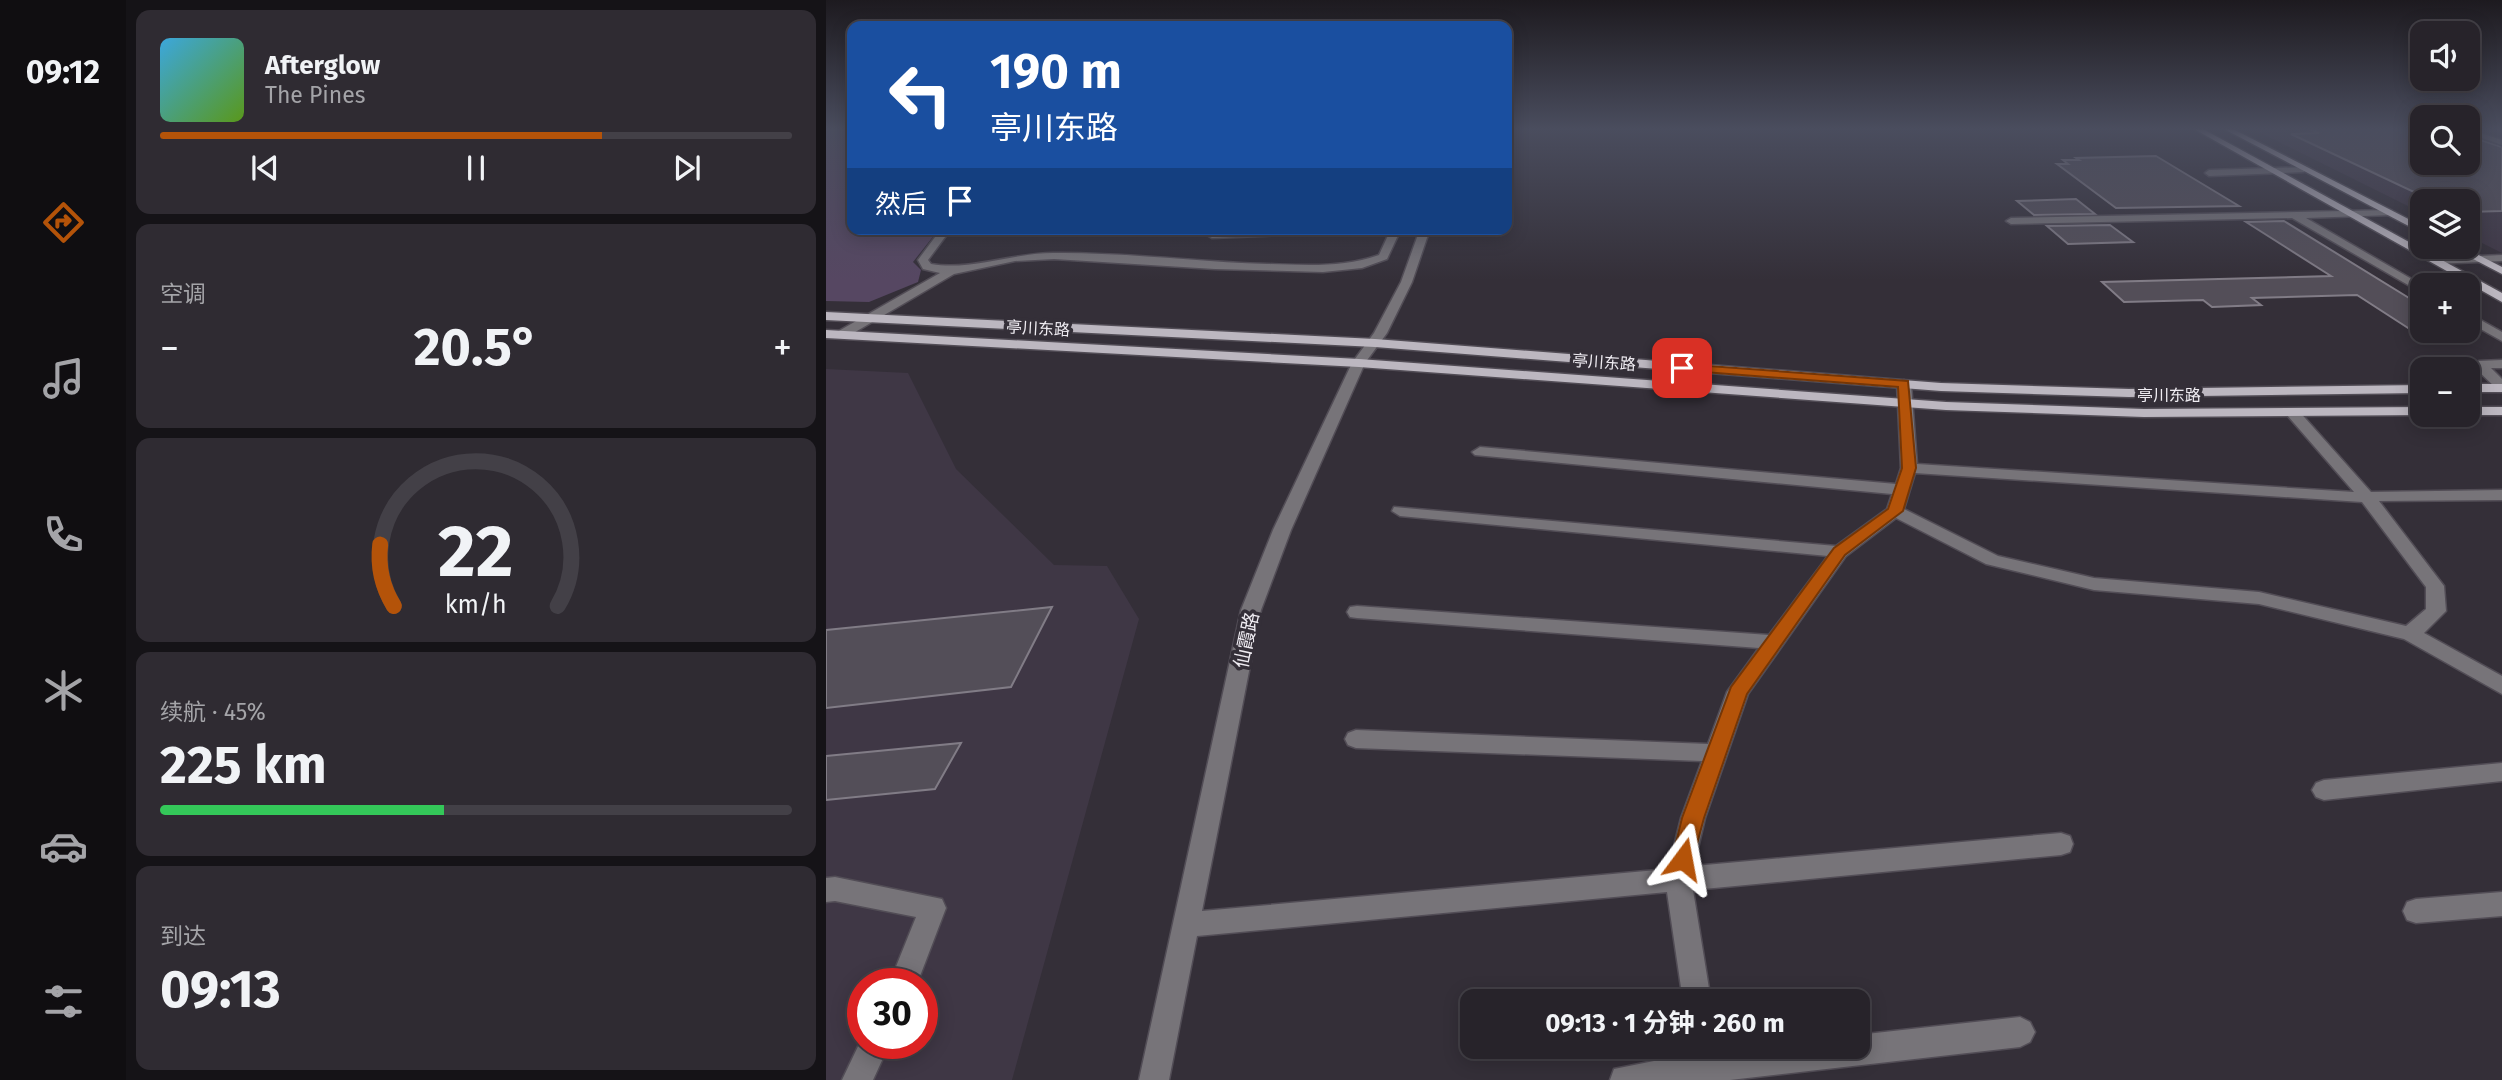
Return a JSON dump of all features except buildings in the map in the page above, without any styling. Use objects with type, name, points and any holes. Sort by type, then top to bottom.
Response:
[{"type":"main road","points":[[2289,179],[2502,298]]},
{"type":"main road","points":[[2324,179],[2410,224]]},
{"type":"main road","points":[[2479,259],[2502,271]]},
{"type":"main road","name":"亭川东路","points":[[826,316],[1375,343],[1905,394],[2144,413],[2410,411]]},
{"type":"main road","name":"亭川东路","points":[[826,334],[1905,394],[2410,389]]},
{"type":"main road","points":[[2480,388],[2502,387]]},
{"type":"main road","points":[[2480,411],[2502,411]]},
{"type":"street","points":[[2011,221],[2389,213]]},
{"type":"street","points":[[2294,215],[2410,283]]},
{"type":"street","points":[[942,235],[923,260],[927,267],[950,271]]},
{"type":"street","points":[[841,335],[950,271],[1015,258],[1054,256],[1215,266],[1346,267],[1383,257],[1393,235]]},
{"type":"street","name":"仙霞路","points":[[1154,1080],[1251,610],[1282,530],[1359,363],[1375,343],[1417,261],[1423,235]]},
{"type":"street","points":[[2480,259],[2502,258]]},
{"type":"street","points":[[2435,261],[2479,259]]},
{"type":"street","points":[[2480,324],[2502,337]]},
{"type":"street","points":[[2502,363],[2479,365],[2502,387]]},
{"type":"street","points":[[1696,989],[1678,879],[1693,818],[1715,754],[1738,692],[1773,642],[1840,552],[1895,511],[1909,468],[1905,394]]},
{"type":"street","points":[[2292,412],[2366,496],[2435,586],[2436,611],[2410,634]]},
{"type":"street","points":[[1480,452],[1903,489]]},
{"type":"street","points":[[1909,468],[2366,496],[2502,495]]},
{"type":"street","points":[[1400,511],[1840,552]]},
{"type":"street","points":[[1895,511],[1992,560],[2095,584],[2259,598],[2410,634],[2502,686]]},
{"type":"street","points":[[1357,612],[1773,642]]},
{"type":"street","points":[[1356,739],[1715,754]]},
{"type":"street","points":[[2324,790],[2502,772]]},
{"type":"street","points":[[1186,925],[2061,844]]},
{"type":"street","points":[[826,890],[835,889],[933,908],[909,968]]},
{"type":"street","points":[[2416,911],[2502,904]]},
{"type":"street","points":[[1625,1080],[1710,1064],[2020,1032]]},
{"type":"street","points":[[857,1080],[867,1059]]},
{"type":"shaded area","points":[[826,179],[847,179],[847,235],[934,235],[913,262],[921,270],[918,282],[869,302],[826,301]]},
{"type":"shaded area","points":[[2354,179],[2502,179],[2502,253],[2480,242],[2480,189],[2410,189],[2410,207]]},
{"type":"shaded area","points":[[826,369],[908,373],[956,469],[1054,565],[1107,566],[1139,619],[1012,1080],[826,1080]]},
{"type":"route","points":[[1682,368],[1904,384],[1909,468],[1895,511],[1840,552],[1738,692],[1693,818],[1683,859]]}]
